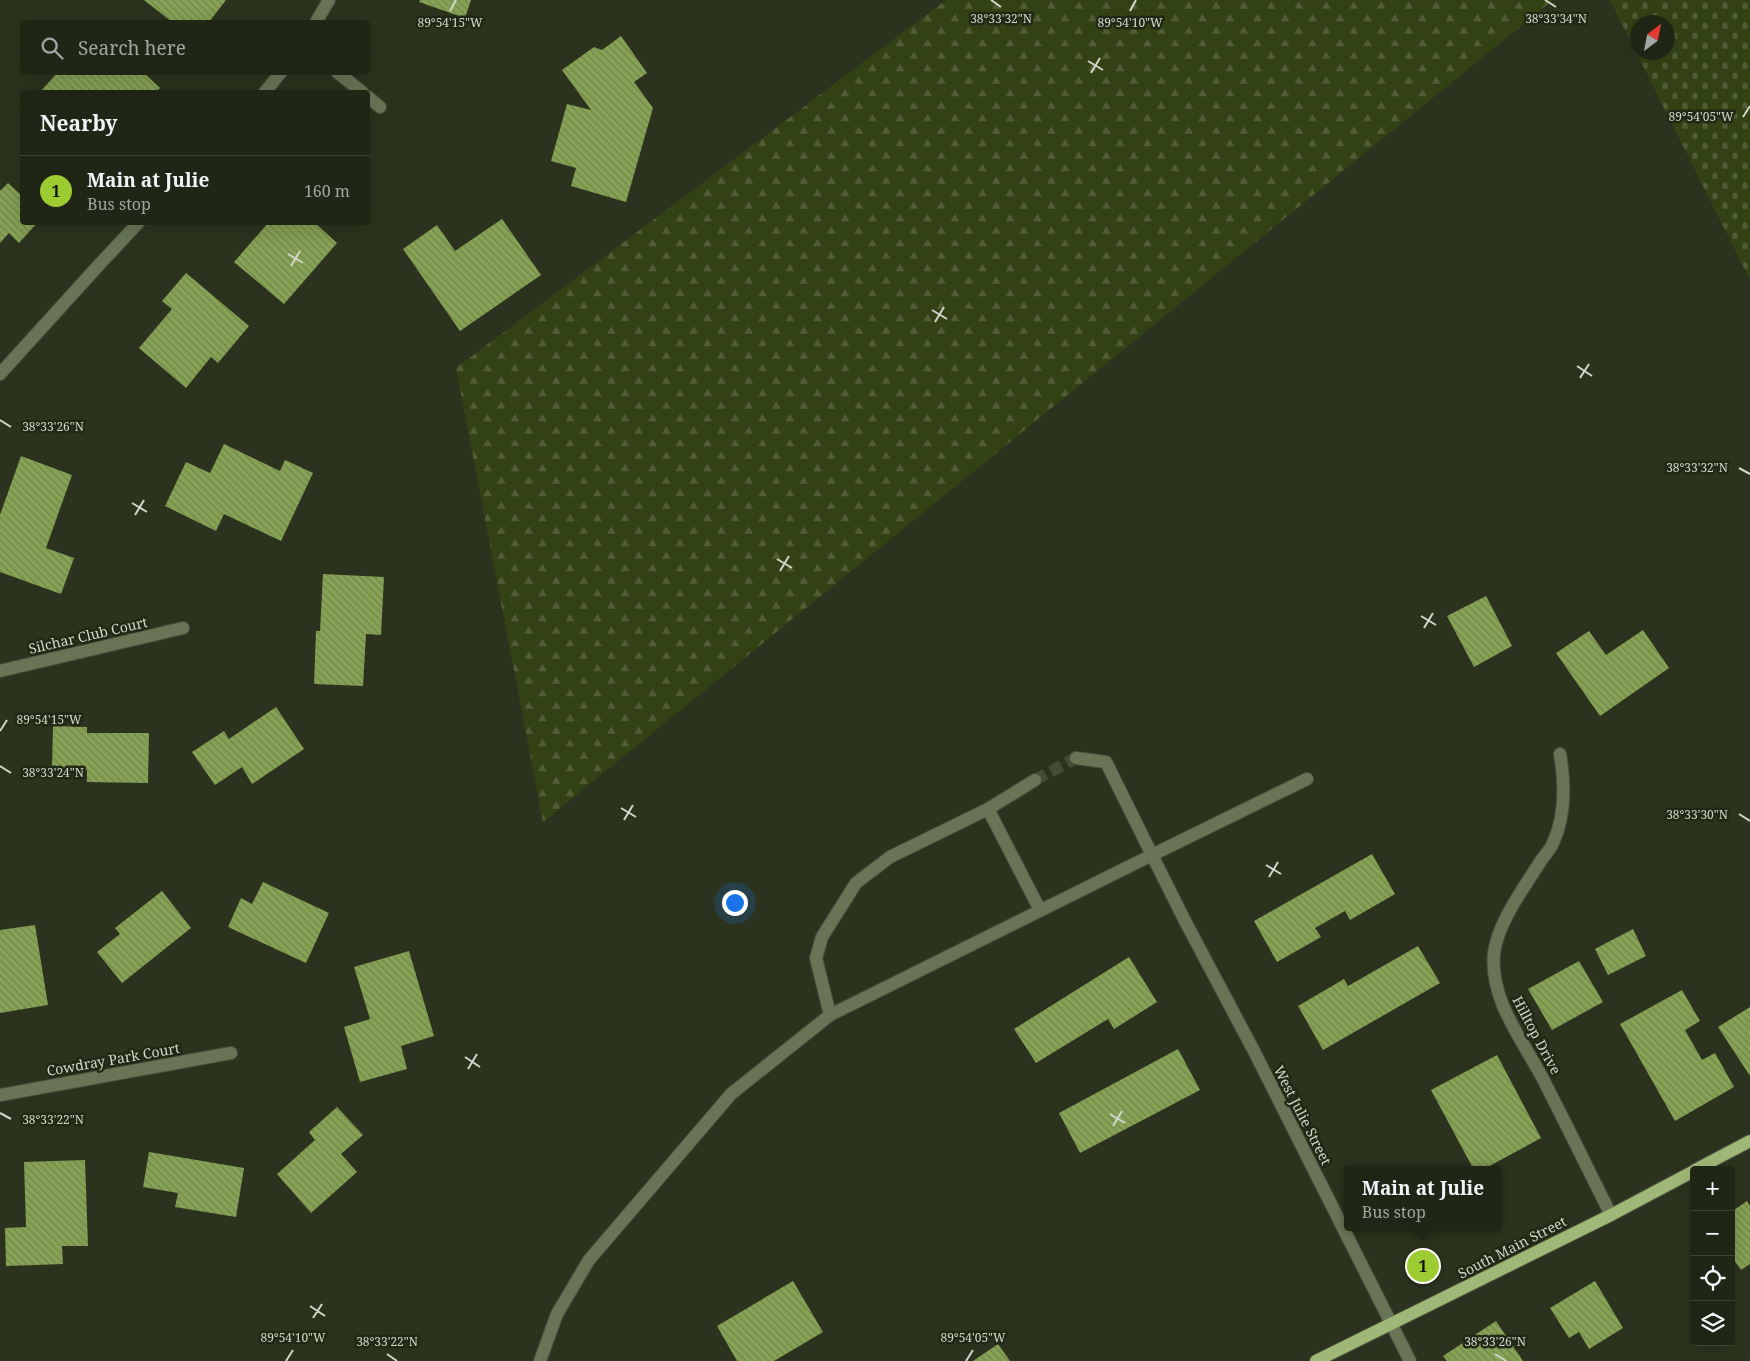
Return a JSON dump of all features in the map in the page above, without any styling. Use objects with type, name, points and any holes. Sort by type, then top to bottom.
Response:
[{"type":"main road","name":"South Main Street","points":[[1703,1166],[1750,1141]]},
{"type":"main road","name":"South Main Street","points":[[1316,1361],[1610,1215],[1690,1173]]},
{"type":"street","points":[[317,20],[329,0]]},
{"type":"street","points":[[267,90],[279,75]]},
{"type":"street","points":[[341,75],[360,90]]},
{"type":"street","points":[[370,99],[380,107]]},
{"type":"street","points":[[0,374],[137,225]]},
{"type":"street","name":"Silchar Club Court","points":[[0,671],[183,628]]},
{"type":"street","name":"Hilltop Drive","points":[[1560,754],[1565,781],[1562,814],[1553,843],[1519,896],[1501,929],[1494,952],[1495,979],[1502,1004],[1545,1083],[1610,1215]]},
{"type":"street","name":"West Julie Street","points":[[1076,758],[1106,762],[1184,921],[1255,1053],[1344,1230]]},
{"type":"street","points":[[540,1361],[557,1314],[589,1260],[732,1094],[830,1015],[1152,854],[1307,779]]},
{"type":"street","points":[[830,1015],[816,958],[822,937],[856,883],[890,857],[988,809],[1035,780]]},
{"type":"street","points":[[988,809],[1040,910]]},
{"type":"street","name":"Cowdray Park Court","points":[[0,1095],[231,1053]]},
{"type":"street","name":"West Julie Street","points":[[1344,1231],[1410,1361]]},
{"type":"green space","points":[[946,0],[1553,0],[543,822],[456,368]]},
{"type":"green space","points":[[1610,0],[1750,0],[1750,280],[1640,60],[1675,60],[1675,15],[1630,15],[1630,40]]},
{"type":"building","points":[[144,0],[226,0],[211,20],[169,20]]},
{"type":"building","points":[[420,0],[471,0],[465,18],[419,2]]},
{"type":"building","points":[[621,36],[647,73],[634,82],[653,108],[626,202],[571,186],[576,168],[551,161],[567,104],[591,110],[562,70],[594,47],[602,50]]},
{"type":"building","points":[[55,75],[146,75],[160,88],[158,90],[42,90]]},
{"type":"building","points":[[8,183],[20,194],[20,225],[35,225],[19,243],[9,233],[0,243],[0,191]]},
{"type":"building","points":[[502,219],[541,275],[460,331],[403,249],[437,225],[455,251]]},
{"type":"building","points":[[266,225],[317,225],[337,243],[284,304],[234,262]]},
{"type":"building","points":[[186,273],[249,326],[218,363],[211,357],[186,388],[139,348],[172,309],[162,301]]},
{"type":"building","points":[[224,444],[280,471],[285,460],[313,473],[281,541],[224,514],[216,531],[165,506],[186,462],[210,473]]},
{"type":"building","points":[[21,456],[72,475],[46,548],[74,558],[61,594],[0,572],[0,515]]},
{"type":"building","points":[[323,574],[384,577],[381,635],[366,634],[363,686],[314,684],[316,631],[320,631]]},
{"type":"building","points":[[1486,596],[1512,646],[1474,667],[1447,616]]},
{"type":"building","points":[[1643,630],[1669,668],[1600,716],[1556,653],[1589,631],[1606,655]]},
{"type":"building","points":[[276,707],[304,749],[252,784],[242,767],[215,785],[192,752],[224,731],[229,739]]},
{"type":"building","points":[[53,726],[87,727],[87,733],[149,733],[148,783],[87,782],[87,770],[52,769]]},
{"type":"building","points":[[1372,854],[1395,894],[1350,920],[1345,911],[1315,928],[1321,937],[1277,962],[1254,921]]},
{"type":"building","points":[[263,882],[329,913],[306,963],[228,927],[241,898],[252,904]]},
{"type":"building","points":[[162,891],[191,928],[122,983],[97,952],[120,934],[115,928]]},
{"type":"building","points":[[35,925],[48,1005],[0,1013],[0,930]]},
{"type":"building","points":[[1633,929],[1646,956],[1608,975],[1595,949]]},
{"type":"building","points":[[1418,946],[1440,983],[1323,1050],[1298,1006],[1344,979],[1348,986]]},
{"type":"building","points":[[409,951],[434,1036],[401,1046],[407,1069],[360,1082],[344,1027],[370,1019],[354,967]]},
{"type":"building","points":[[1129,957],[1157,1002],[1114,1029],[1108,1019],[1036,1063],[1014,1029]]},
{"type":"building","points":[[1579,961],[1603,1002],[1552,1030],[1528,989]]},
{"type":"building","points":[[1682,990],[1700,1021],[1685,1030],[1702,1060],[1715,1053],[1734,1087],[1675,1121],[1620,1024]]},
{"type":"building","points":[[1750,1007],[1750,1076],[1718,1027]]},
{"type":"building","points":[[1178,1049],[1200,1090],[1080,1153],[1059,1113]]},
{"type":"building","points":[[1497,1055],[1541,1138],[1489,1166],[1472,1166],[1431,1090]]},
{"type":"building","points":[[337,1107],[363,1135],[341,1154],[357,1172],[311,1213],[277,1174],[315,1140],[309,1132]]},
{"type":"building","points":[[149,1152],[244,1168],[236,1217],[175,1207],[178,1193],[143,1187]]},
{"type":"building","points":[[85,1160],[88,1246],[62,1246],[63,1264],[6,1266],[5,1228],[26,1227],[24,1162]]},
{"type":"building","points":[[1747,1201],[1750,1206],[1750,1264],[1741,1270],[1735,1262],[1735,1209]]},
{"type":"building","points":[[793,1281],[823,1332],[774,1361],[737,1361],[717,1326]]},
{"type":"building","points":[[1595,1281],[1623,1328],[1589,1349],[1579,1332],[1569,1338],[1550,1308]]},
{"type":"building","points":[[1496,1321],[1523,1361],[1447,1361],[1443,1356]]},
{"type":"building","points":[[998,1344],[1010,1361],[973,1361]]},
{"type":"tunnel","points":[[1035,780],[1076,758]]},
{"type":"place","name":"Main at Julie","points":[[1423,1266]]}]
